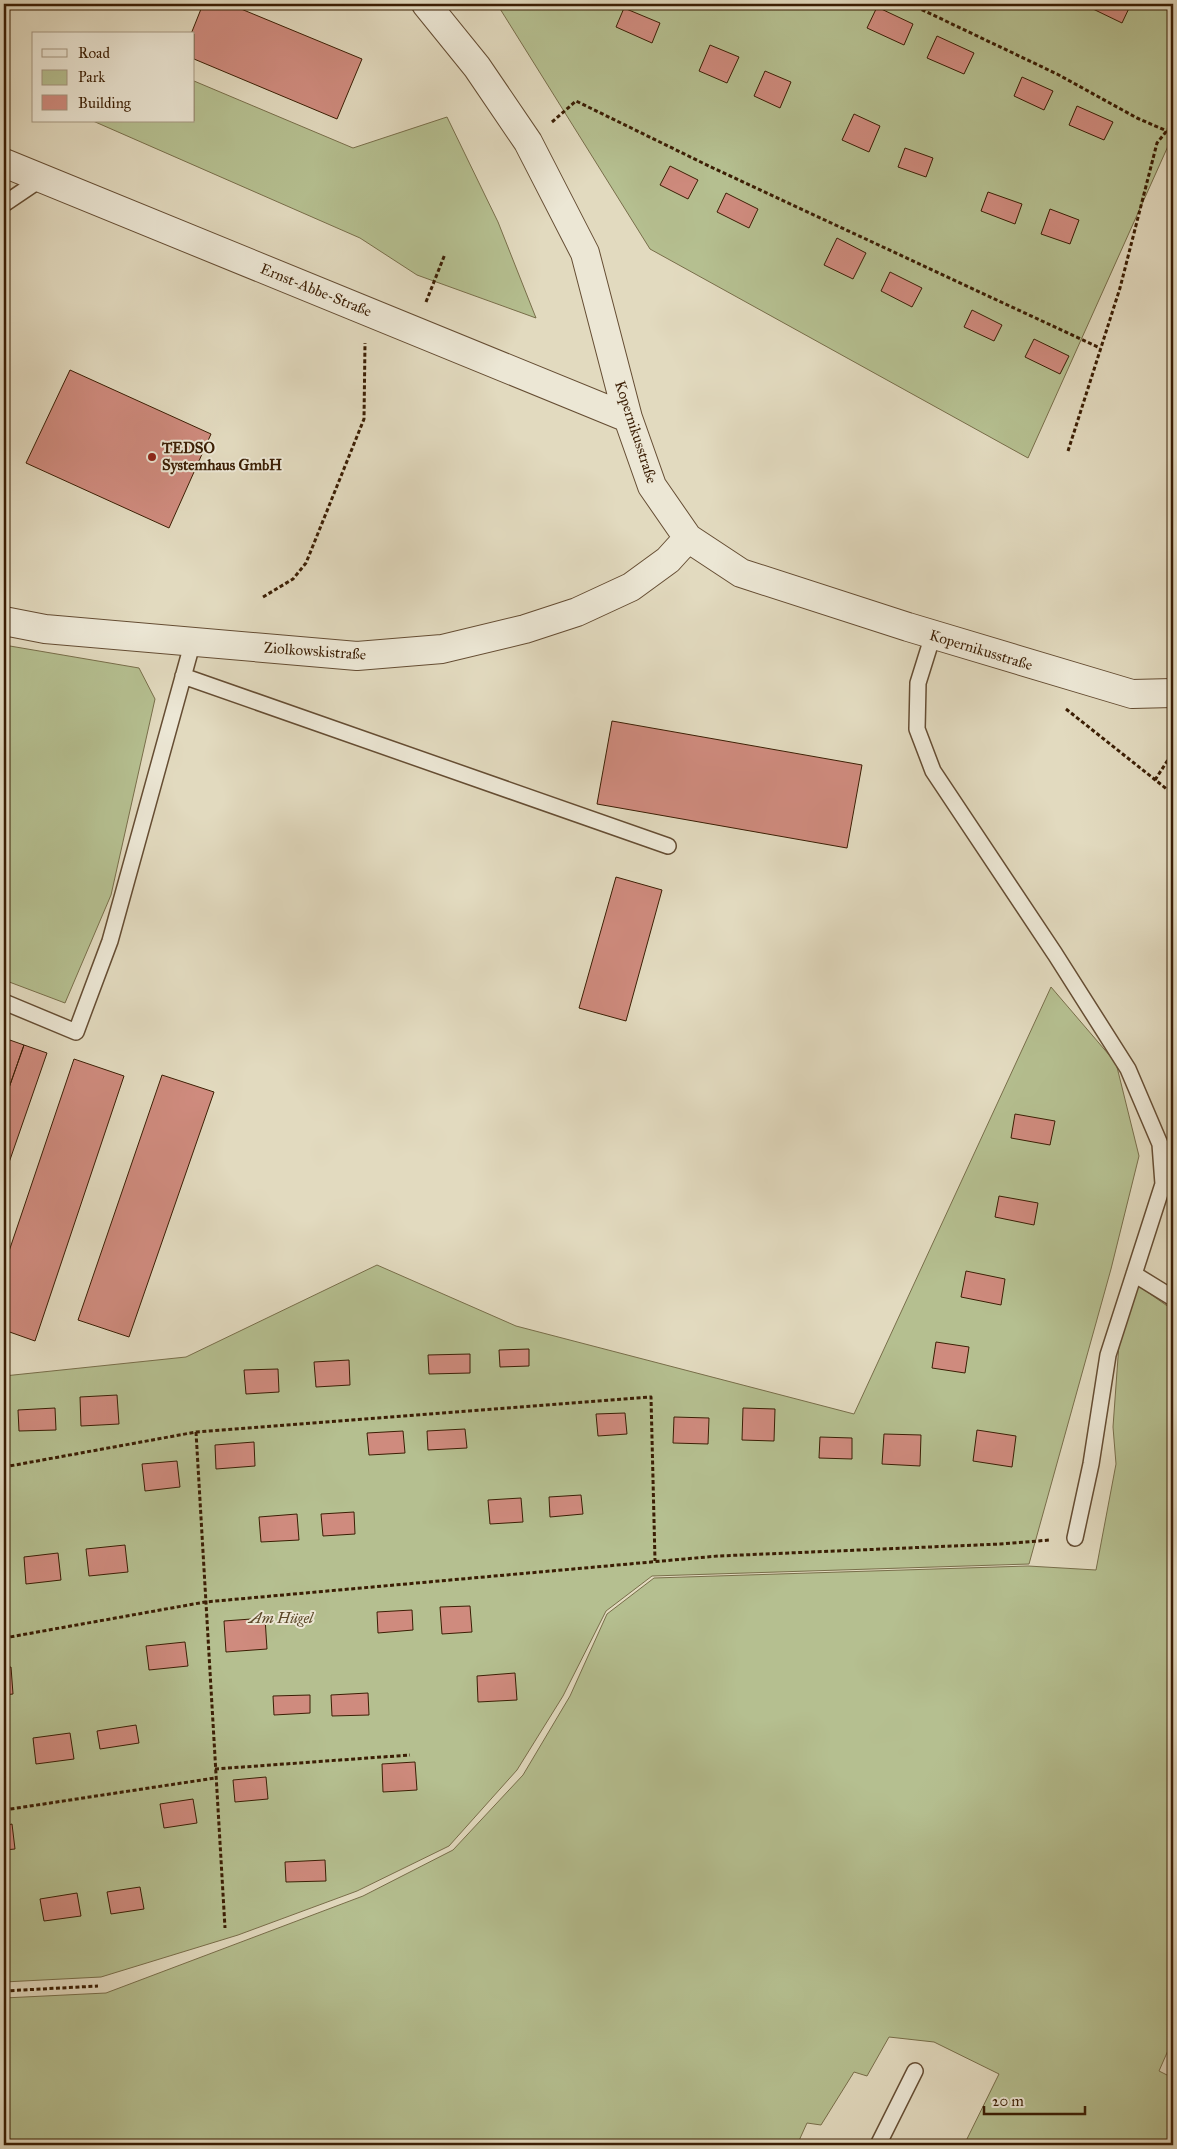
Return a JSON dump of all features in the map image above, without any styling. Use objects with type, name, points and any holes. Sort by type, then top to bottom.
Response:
[{"type":"street","name":"Kopernikusstraße","points":[[426,4],[476,67],[528,142],[585,253],[628,418],[652,486],[688,538],[741,573],[933,635],[1132,694],[1173,692]]},
{"type":"street","name":"Ernst-Abbe-Straße","points":[[4,163],[628,418]]},
{"type":"street","name":"Ziolkowskistraße","points":[[4,621],[45,628],[356,656],[442,649],[525,628],[592,605],[631,587],[668,560],[688,538]]},
{"type":"lane","points":[[4,204],[41,179]]},
{"type":"lane","points":[[933,635],[918,682],[917,729],[933,771],[1055,954],[1128,1069],[1160,1144],[1163,1184],[1108,1355],[1092,1464],[1075,1538]]},
{"type":"lane","points":[[4,1002],[76,1032],[110,941],[192,642]]},
{"type":"lane","points":[[183,676],[668,846]]},
{"type":"lane","points":[[1134,1274],[1173,1298]]},
{"type":"lane","points":[[878,2145],[915,2071]]},
{"type":"path","points":[[4,4],[12,4]]},
{"type":"path","points":[[910,4],[1057,74],[1137,118],[1166,131]]},
{"type":"path","points":[[576,101],[722,172],[1100,348]]},
{"type":"path","points":[[1068,451],[1120,288],[1157,142],[1173,123]]},
{"type":"path","points":[[414,330],[446,254]]},
{"type":"path","points":[[263,597],[293,579],[306,563],[364,419],[365,310]]},
{"type":"path","points":[[1052,671],[1057,701],[1173,794]]},
{"type":"path","points":[[1155,780],[1173,752]]},
{"type":"path","points":[[4,1467],[196,1432],[651,1397],[655,1561]]},
{"type":"path","points":[[196,1432],[225,1928]]},
{"type":"path","points":[[4,1638],[205,1602],[718,1556],[1000,1544],[1075,1538]]},
{"type":"path","points":[[215,1769],[410,1755]]},
{"type":"path","points":[[4,1810],[215,1778]]},
{"type":"path","points":[[4,1991],[98,1986]]},
{"type":"green space","points":[[497,4],[1173,4],[1173,135],[1028,458],[650,249]]},
{"type":"green space","points":[[195,81],[353,148],[447,117],[498,222],[536,318],[417,275],[360,238],[95,122],[195,122]]},
{"type":"green space","points":[[4,645],[139,668],[155,699],[111,895],[65,1003],[4,980]]},
{"type":"green space","name":"Am Hügel","points":[[1051,987],[1116,1063],[1139,1156],[1111,1269],[1029,1564],[652,1576],[606,1611],[563,1696],[517,1770],[449,1846],[357,1891],[238,1935],[101,1977],[4,1982],[4,1376],[186,1357],[377,1265],[516,1326],[854,1414]]},
{"type":"green space","points":[[1136,1284],[1173,1310],[1173,2039],[1159,2071],[1173,2078],[1173,2145],[964,2145],[999,2074],[934,2042],[889,2037],[867,2076],[854,2072],[821,2125],[807,2123],[797,2145],[4,2145],[4,1998],[106,1993],[363,1896],[453,1850],[523,1775],[570,1696],[607,1614],[654,1578],[1028,1566],[1096,1570],[1116,1464],[1113,1427],[1121,1316]]},
{"type":"building","points":[[203,4],[229,4],[362,59],[337,119],[195,59],[195,32],[192,32]]},
{"type":"building","points":[[1096,4],[1131,4],[1122,23],[1093,9]]},
{"type":"building","points":[[877,7],[913,24],[904,45],[867,28]]},
{"type":"building","points":[[624,8],[660,23],[652,43],[616,27]]},
{"type":"building","points":[[937,36],[974,53],[964,74],[927,58]]},
{"type":"building","points":[[710,45],[739,57],[727,83],[699,71]]},
{"type":"building","points":[[765,71],[791,82],[780,108],[754,96]]},
{"type":"building","points":[[1022,77],[1053,91],[1044,110],[1014,96]]},
{"type":"building","points":[[1077,106],[1113,122],[1104,140],[1069,125]]},
{"type":"building","points":[[854,114],[880,126],[869,152],[842,140]]},
{"type":"building","points":[[905,148],[933,158],[926,177],[898,167]]},
{"type":"building","points":[[670,166],[698,180],[688,199],[660,185]]},
{"type":"building","points":[[988,192],[1022,204],[1015,224],[981,211]]},
{"type":"building","points":[[726,193],[758,209],[749,228],[717,212]]},
{"type":"building","points":[[1050,209],[1079,220],[1070,244],[1041,234]]},
{"type":"building","points":[[837,238],[866,253],[853,279],[824,265]]},
{"type":"building","points":[[890,272],[922,288],[912,307],[881,291]]},
{"type":"building","points":[[972,310],[1002,325],[994,341],[964,327]]},
{"type":"building","points":[[1034,339],[1069,356],[1060,374],[1025,357]]},
{"type":"building","points":[[70,370],[211,434],[169,528],[26,463]]},
{"type":"building","points":[[612,721],[862,765],[847,848],[597,804]]},
{"type":"building","points":[[616,877],[662,890],[626,1021],[579,1008]]},
{"type":"building","points":[[4,1038],[24,1045],[4,1102]]},
{"type":"building","points":[[24,1045],[47,1053],[4,1177],[4,1102]]},
{"type":"building","points":[[74,1059],[124,1076],[35,1341],[4,1330],[4,1266]]},
{"type":"building","points":[[162,1075],[214,1092],[129,1337],[78,1320]]},
{"type":"building","points":[[1015,1114],[1055,1121],[1050,1145],[1011,1138]]},
{"type":"building","points":[[999,1196],[1038,1203],[1034,1225],[995,1217]]},
{"type":"building","points":[[966,1271],[1005,1279],[1001,1305],[961,1297]]},
{"type":"building","points":[[936,1342],[969,1347],[965,1373],[932,1368]]},
{"type":"building","points":[[529,1349],[529,1366],[500,1367],[499,1350]]},
{"type":"building","points":[[470,1354],[470,1373],[429,1374],[428,1355]]},
{"type":"building","points":[[349,1360],[350,1385],[316,1387],[314,1362]]},
{"type":"building","points":[[278,1369],[279,1392],[246,1394],[244,1370]]},
{"type":"building","points":[[117,1395],[119,1424],[81,1426],[80,1397]]},
{"type":"building","points":[[55,1408],[56,1430],[19,1431],[18,1410]]},
{"type":"building","points":[[743,1408],[775,1409],[774,1441],[742,1440]]},
{"type":"building","points":[[625,1413],[627,1434],[598,1436],[596,1414]]},
{"type":"building","points":[[674,1417],[709,1418],[708,1444],[673,1443]]},
{"type":"building","points":[[465,1429],[467,1448],[428,1450],[427,1431]]},
{"type":"building","points":[[977,1430],[1016,1436],[1012,1467],[973,1461]]},
{"type":"building","points":[[403,1431],[405,1453],[369,1455],[367,1433]]},
{"type":"building","points":[[884,1434],[921,1435],[920,1466],[882,1464]]},
{"type":"building","points":[[820,1437],[852,1438],[852,1459],[819,1458]]},
{"type":"building","points":[[254,1442],[255,1466],[216,1469],[215,1445]]},
{"type":"building","points":[[177,1461],[180,1487],[145,1491],[142,1464]]},
{"type":"building","points":[[581,1495],[583,1514],[550,1517],[549,1497]]},
{"type":"building","points":[[521,1498],[523,1522],[490,1524],[488,1500]]},
{"type":"building","points":[[354,1512],[355,1534],[323,1536],[321,1514]]},
{"type":"building","points":[[297,1514],[299,1540],[261,1542],[259,1517]]},
{"type":"building","points":[[125,1545],[128,1572],[89,1576],[86,1549]]},
{"type":"building","points":[[58,1553],[61,1580],[26,1584],[24,1557]]},
{"type":"building","points":[[470,1606],[472,1632],[442,1634],[440,1607]]},
{"type":"building","points":[[412,1610],[413,1630],[378,1633],[377,1612]]},
{"type":"building","points":[[265,1618],[267,1649],[226,1652],[224,1621]]},
{"type":"building","points":[[185,1642],[188,1666],[149,1670],[146,1646]]},
{"type":"building","points":[[11,1667],[13,1694],[4,1695],[4,1668]]},
{"type":"building","points":[[515,1673],[517,1700],[478,1702],[477,1676]]},
{"type":"building","points":[[368,1693],[369,1715],[332,1716],[331,1695]]},
{"type":"building","points":[[310,1695],[310,1713],[274,1715],[273,1696]]},
{"type":"building","points":[[136,1725],[139,1743],[100,1749],[97,1731]]},
{"type":"building","points":[[70,1733],[74,1759],[36,1764],[33,1738]]},
{"type":"building","points":[[415,1762],[417,1790],[383,1792],[382,1764]]},
{"type":"building","points":[[266,1777],[268,1799],[235,1802],[233,1780]]},
{"type":"building","points":[[193,1799],[197,1823],[164,1828],[160,1804]]},
{"type":"building","points":[[12,1824],[15,1849],[4,1850],[4,1826]]},
{"type":"building","points":[[325,1860],[326,1881],[286,1882],[285,1862]]},
{"type":"building","points":[[140,1887],[144,1909],[111,1914],[107,1892]]},
{"type":"building","points":[[77,1893],[81,1916],[44,1921],[40,1899]]},
{"type":"place","name":"TEDSO Systemhaus GmbH","points":[[152,457]]}]
